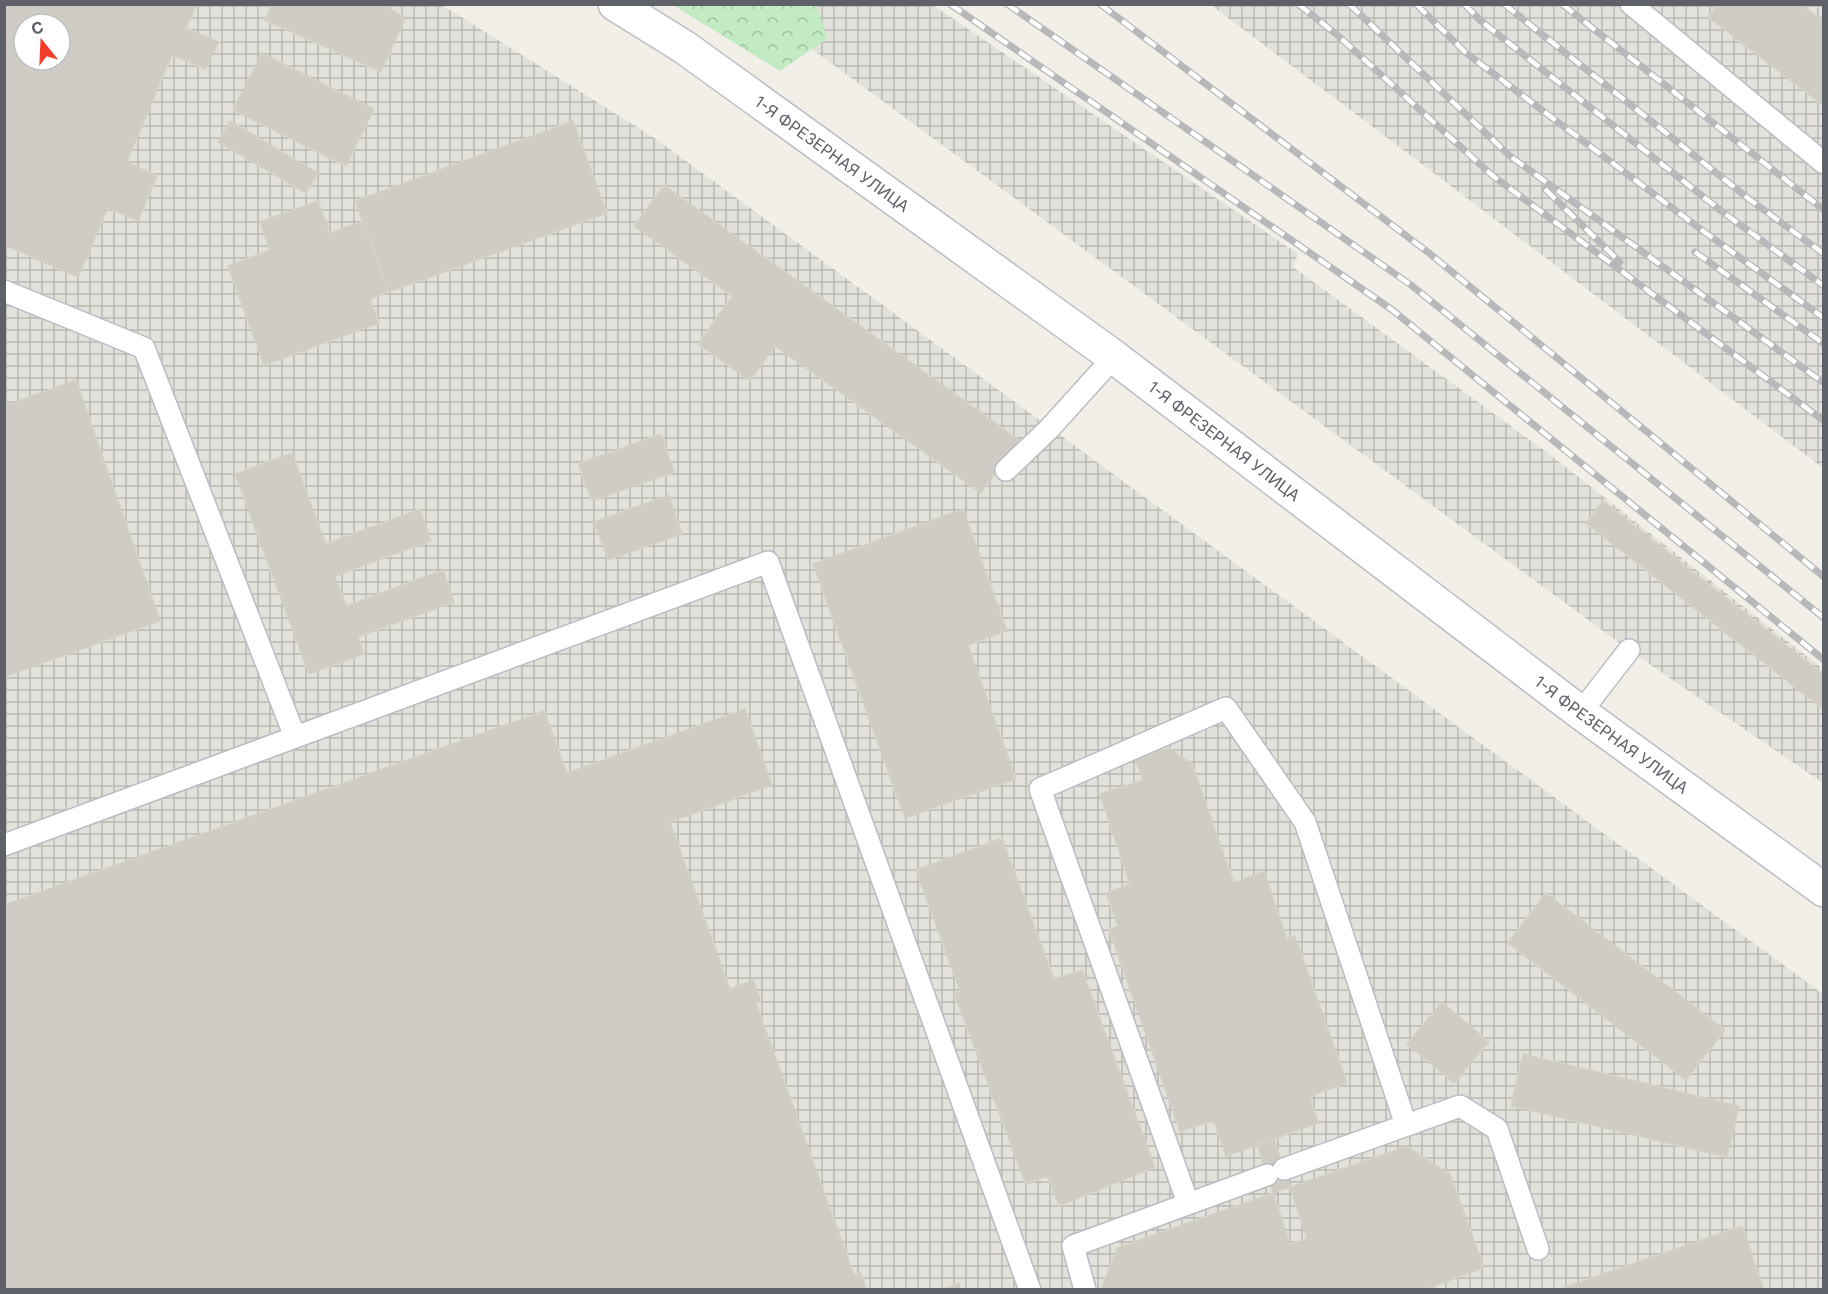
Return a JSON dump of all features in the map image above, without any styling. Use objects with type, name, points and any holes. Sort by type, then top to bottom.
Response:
[{"type":"street","name":"1-Я ФРЕЗЕРНАЯ УЛИЦА","points":[[615,4],[684,47],[1114,357],[1581,712],[1824,890]]},
{"type":"lane","points":[[1631,4],[1824,163]]},
{"type":"lane","points":[[4,291],[144,348],[295,737]]},
{"type":"lane","points":[[1006,470],[1049,429],[1114,357]]},
{"type":"lane","points":[[4,845],[768,562],[1030,1290]]},
{"type":"lane","points":[[1581,712],[1629,650]]},
{"type":"lane","points":[[1188,1203],[1040,789],[1226,708],[1305,822],[1406,1125]]},
{"type":"lane","points":[[1085,1290],[1072,1246],[1460,1106],[1497,1130],[1538,1249]]},
{"type":"shaded area","points":[[5,5],[442,5],[656,139],[1823,994],[1823,1289],[5,1290]]},
{"type":"shaded area","points":[[752,5],[933,5],[1298,254],[1293,267],[1553,457],[1823,669],[1823,783],[1629,650]]},
{"type":"shaded area","points":[[1211,5],[1823,5],[1823,468],[1447,183]]},
{"type":"green space","points":[[673,5],[816,5],[828,38],[780,71]]},
{"type":"building","points":[[4,4],[197,4],[186,28],[219,42],[205,69],[172,55],[127,162],[157,176],[138,221],[108,208],[78,277],[4,245]]},
{"type":"building","points":[[272,4],[379,4],[406,17],[381,72],[265,20]]},
{"type":"building","points":[[1718,4],[1804,4],[1803,6],[1824,22],[1824,106],[1708,17]]},
{"type":"building","points":[[262,53],[374,109],[346,166],[233,110]]},
{"type":"building","points":[[230,121],[318,173],[306,193],[218,142]]},
{"type":"building","points":[[573,121],[607,213],[389,292],[355,201]]},
{"type":"building","points":[[664,185],[1019,440],[981,493],[775,346],[750,381],[698,344],[732,296],[634,226]]},
{"type":"building","points":[[318,201],[330,233],[363,221],[389,292],[370,299],[379,323],[264,365],[228,266],[270,250],[260,222]]},
{"type":"building","points":[[76,380],[160,621],[4,677],[4,406]]},
{"type":"building","points":[[661,434],[674,472],[592,501],[578,464]]},
{"type":"building","points":[[292,453],[326,544],[420,509],[431,541],[335,576],[346,606],[443,570],[454,602],[358,637],[364,654],[309,674],[235,474]]},
{"type":"building","points":[[669,495],[682,534],[608,560],[594,522]]},
{"type":"building","points":[[1603,501],[1824,675],[1824,710],[1586,523]]},
{"type":"building","points":[[963,509],[1007,631],[968,645],[1016,779],[905,818],[813,564]]},
{"type":"building","points":[[745,709],[772,785],[670,822],[730,989],[753,980],[761,1001],[756,1003],[854,1275],[860,1273],[867,1290],[4,1290],[4,905],[544,711],[567,773]]},
{"type":"building","points":[[1169,748],[1192,764],[1234,883],[1264,871],[1287,939],[1295,936],[1347,1083],[1309,1096],[1319,1123],[1226,1156],[1214,1121],[1180,1131],[1109,930],[1118,926],[1106,893],[1130,884],[1100,794],[1143,780],[1135,759]]},
{"type":"building","points":[[1002,838],[1054,979],[1082,970],[1155,1167],[1059,1206],[1047,1176],[1026,1185],[954,993],[960,991],[916,870]]},
{"type":"building","points":[[1546,893],[1725,1030],[1686,1080],[1508,943]]},
{"type":"building","points":[[1442,1002],[1489,1042],[1454,1083],[1407,1044]]},
{"type":"building","points":[[1523,1054],[1739,1106],[1727,1157],[1511,1106]]},
{"type":"building","points":[[1274,1139],[1307,1239],[1290,1244],[1257,1144]]},
{"type":"building","points":[[1407,1146],[1450,1174],[1484,1268],[1423,1290],[1101,1290],[1117,1248]]},
{"type":"building","points":[[1742,1226],[1764,1290],[1557,1290]]},
{"type":"building","points":[[959,1283],[961,1290],[941,1290]]},
{"type":"railway","points":[[950,4],[1391,309],[1824,660]]},
{"type":"railway","points":[[1007,4],[1411,285],[1824,618]]},
{"type":"railway","points":[[1100,4],[1429,253],[1824,577]]},
{"type":"railway","points":[[1298,4],[1335,33],[1493,176],[1824,421]]},
{"type":"railway","points":[[1349,4],[1510,156],[1824,383]]},
{"type":"railway","points":[[1416,4],[1466,53],[1703,231],[1824,318]]},
{"type":"railway","points":[[1464,4],[1481,21],[1720,210],[1824,286]]},
{"type":"railway","points":[[1504,4],[1749,199],[1824,254]]},
{"type":"railway","points":[[1562,4],[1824,210]]},
{"type":"railway","points":[[1545,189],[1620,262]]},
{"type":"railway","points":[[1695,252],[1824,344]]}]
